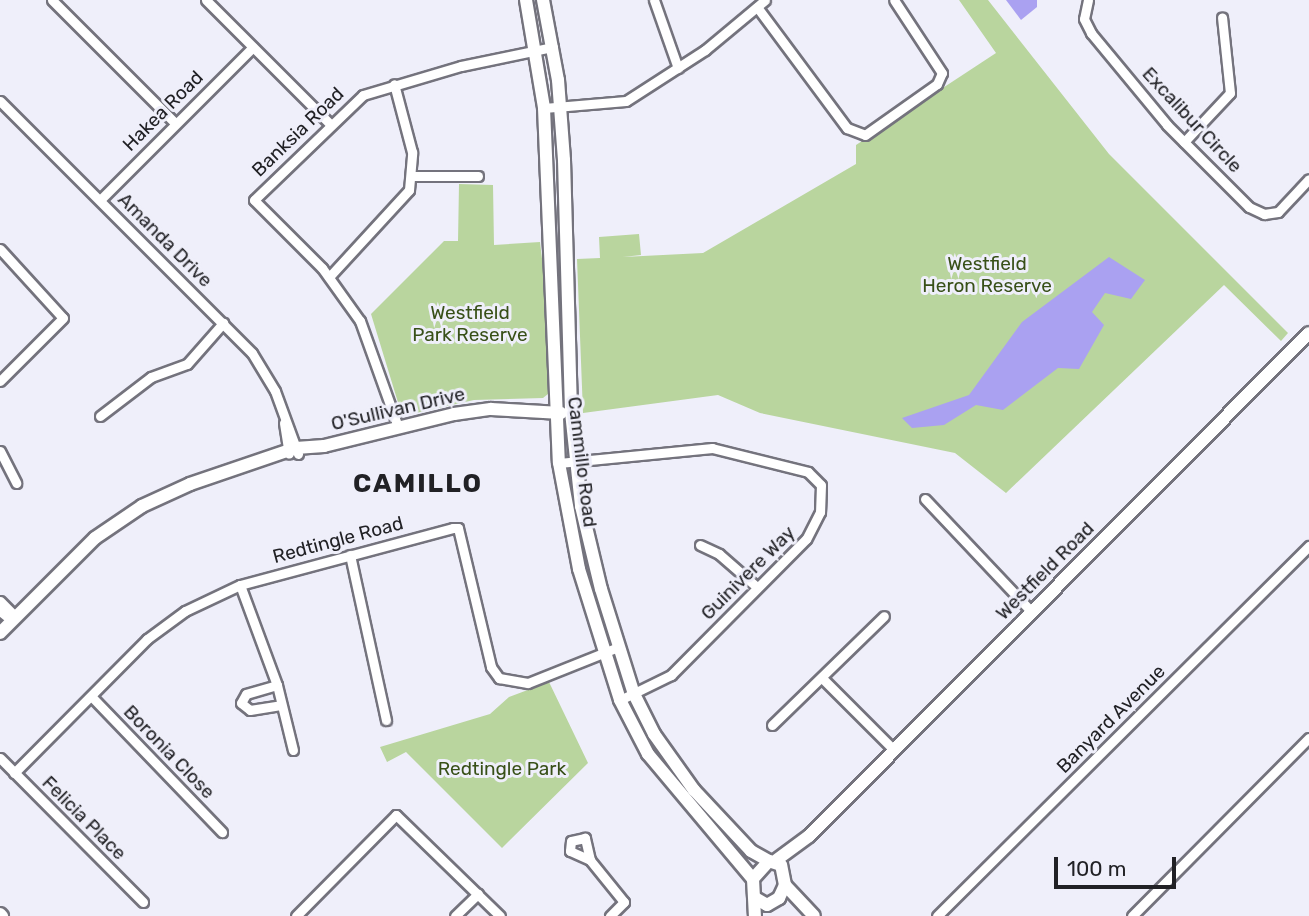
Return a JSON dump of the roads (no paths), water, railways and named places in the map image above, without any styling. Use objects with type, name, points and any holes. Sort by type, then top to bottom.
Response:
[{"type":"main road","name":"Cammillo Road","points":[[526,0],[537,50],[544,108],[554,409],[559,463],[579,569],[620,700],[655,766],[753,878]]},
{"type":"main road","name":"Cammillo Road","points":[[543,0],[553,47],[560,106],[571,408],[586,530],[618,648],[634,694],[654,734],[694,790],[751,851],[776,864]]},
{"type":"main road","name":"Westfield Road","points":[[753,878],[776,864],[809,836],[1309,333]]},
{"type":"main road","name":"O'Sullivan Drive","points":[[0,633],[6,614],[26,603],[95,538],[142,506],[190,484],[293,452],[468,411],[571,408]]},
{"type":"main road","points":[[776,864],[785,885],[810,912]]},
{"type":"main road","points":[[753,878],[757,916]]},
{"type":"main road","points":[[757,916],[774,901],[785,885]]},
{"type":"main road","points":[[755,898],[810,912]]},
{"type":"street","points":[[52,0],[175,123]]},
{"type":"street","points":[[206,0],[329,123]]},
{"type":"street","points":[[654,0],[678,68]]},
{"type":"street","points":[[544,108],[626,102],[678,68],[765,0]]},
{"type":"street","points":[[757,7],[848,128],[865,135],[937,84],[941,76],[940,64],[894,0]]},
{"type":"street","name":"Excalibur Circle","points":[[1088,0],[1083,12],[1087,28],[1184,142],[1257,212],[1278,212],[1307,186]]},
{"type":"street","points":[[1184,142],[1230,93],[1222,16]]},
{"type":"street","name":"Hakea Road","points":[[100,200],[253,47]]},
{"type":"street","name":"Banksia Road","points":[[398,427],[371,344],[329,277],[254,200],[329,123],[363,95],[394,84],[553,47]]},
{"type":"street","points":[[329,277],[401,204],[413,176],[412,152],[394,84]]},
{"type":"street","name":"Amanda Drive","points":[[0,101],[258,361],[284,418],[293,452]]},
{"type":"street","points":[[413,176],[478,176]]},
{"type":"street","points":[[0,249],[63,318],[0,381]]},
{"type":"street","points":[[100,416],[151,377],[187,364],[223,323]]},
{"type":"street","name":"Guinivere Way","points":[[559,463],[712,447],[813,476],[822,496],[815,527],[671,675],[620,700]]},
{"type":"street","points":[[0,451],[16,483]]},
{"type":"street","points":[[925,499],[1032,612]]},
{"type":"street","name":"Redtingle Road","points":[[15,773],[147,639],[185,611],[240,585],[458,528],[491,667],[499,678],[528,683],[618,648]]},
{"type":"street","points":[[700,545],[719,554],[757,587]]},
{"type":"street","name":"Banyard Avenue","points":[[940,915],[1309,546]]},
{"type":"street","points":[[350,555],[386,720]]},
{"type":"street","points":[[240,585],[277,685],[293,750]]},
{"type":"street","points":[[772,725],[884,616]]},
{"type":"street","points":[[822,678],[894,750]]},
{"type":"street","points":[[277,685],[246,694],[241,703],[250,709],[281,705]]},
{"type":"street","name":"Boronia Close","points":[[91,696],[222,832]]},
{"type":"street","points":[[1132,916],[1309,738]]},
{"type":"street","name":"Felicia Place","points":[[0,758],[143,902]]},
{"type":"street","points":[[296,916],[396,815],[500,916]]},
{"type":"street","points":[[590,860],[624,902],[610,916]]},
{"type":"street","points":[[455,916],[478,894]]},
{"type":"district","name":"CAMILLO","points":[[418,484]]},
{"type":"park label","name":"Westfield Heron Reserve","points":[[987,275]]},
{"type":"park label","name":"Westfield Park Reserve","points":[[470,324]]},
{"type":"park label","name":"Redtingle Park","points":[[502,769]]}]
